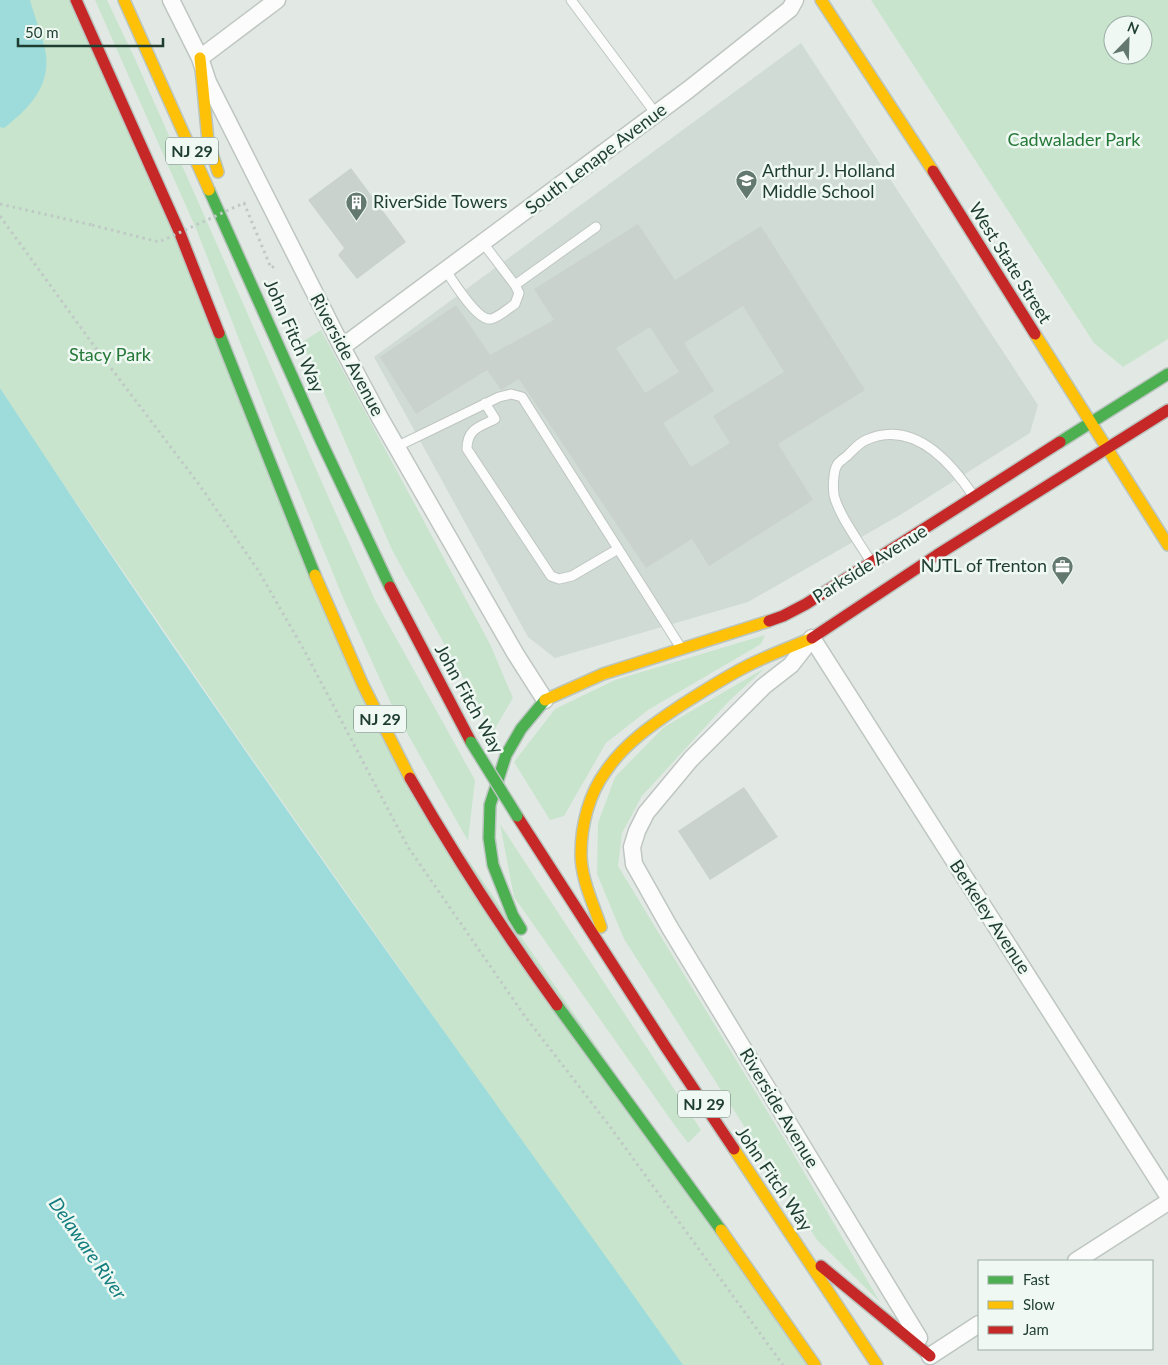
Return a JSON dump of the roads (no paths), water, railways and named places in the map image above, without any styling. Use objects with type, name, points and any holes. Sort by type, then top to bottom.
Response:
[{"type":"main road","name":"NJ 29","points":[[76,0],[179,231],[320,586],[363,685],[401,762],[442,835],[528,965],[736,1252],[815,1365]]},
{"type":"main road","name":"John Fitch Way","points":[[124,0],[321,441],[393,594],[471,742],[665,1046],[876,1365]]},
{"type":"main road","name":"West State Street","points":[[821,0],[976,240],[1106,450],[1168,545]]},
{"type":"main road","points":[[200,58],[208,141],[220,179]]},
{"type":"main road","points":[[229,208],[260,302]]},
{"type":"main road","name":"Parkside Avenue","points":[[545,700],[603,674],[783,616],[806,604],[1168,374]]},
{"type":"main road","name":"Parkside Avenue","points":[[812,638],[937,555],[1168,410]]},
{"type":"main road","points":[[612,961],[585,878],[581,854],[582,837],[587,814],[595,792],[606,771],[622,751],[650,728],[700,694],[752,663],[812,638]]},
{"type":"main road","points":[[528,940],[513,916],[493,865],[489,838],[490,805],[506,755],[521,729],[545,700]]},
{"type":"main road","points":[[548,973],[623,1096]]},
{"type":"main road","points":[[798,1246],[933,1360]]},
{"type":"street","name":"Riverside Avenue","points":[[171,0],[200,58],[208,82],[342,347],[396,447],[510,645],[545,700]]},
{"type":"street","points":[[200,58],[277,0]]},
{"type":"street","name":"South Lenape Avenue","points":[[342,347],[656,114],[790,9],[796,0]]},
{"type":"street","name":"Parkside Avenue","points":[[632,846],[636,831],[646,813],[691,759],[764,686],[791,665],[812,638]]},
{"type":"street","name":"Berkeley Avenue","points":[[812,638],[1168,1196]]},
{"type":"street","name":"Riverside Avenue","points":[[632,846],[634,864],[670,928],[933,1360]]},
{"type":"street","points":[[1078,1260],[1168,1202]]},
{"type":"street","points":[[933,1360],[978,1325]]},
{"type":"lane","points":[[571,0],[656,114]]},
{"type":"lane","points":[[515,285],[596,227]]},
{"type":"lane","points":[[446,271],[475,311],[485,318],[492,318],[515,304],[519,293],[515,285],[483,243]]},
{"type":"lane","points":[[396,447],[498,397],[511,394],[522,398],[681,648]]},
{"type":"lane","points":[[485,403],[495,419],[471,432],[467,441],[467,450],[551,576],[559,579],[572,576],[618,549]]},
{"type":"lane","points":[[872,563],[839,510],[834,495],[836,466],[865,440],[884,435],[901,436],[912,438],[925,444],[936,452],[963,481],[974,497]]},
{"type":"water","points":[[0,0],[30,0],[46,55],[46,67],[41,88],[21,114],[4,128],[0,127]]},
{"type":"water","name":"Delaware River","points":[[0,388],[119,568],[242,746],[683,1365],[0,1365]]},
{"type":"place","name":"Arthur J. Holland Middle School","points":[[746,200]]},
{"type":"place","name":"RiverSide Towers","points":[[357,221]]},
{"type":"place","name":"NJTL of Trenton","points":[[1063,585]]},
{"type":"park label","name":"Cadwalader Park","points":[[1074,140]]},
{"type":"park label","name":"Stacy Park","points":[[110,355]]}]
